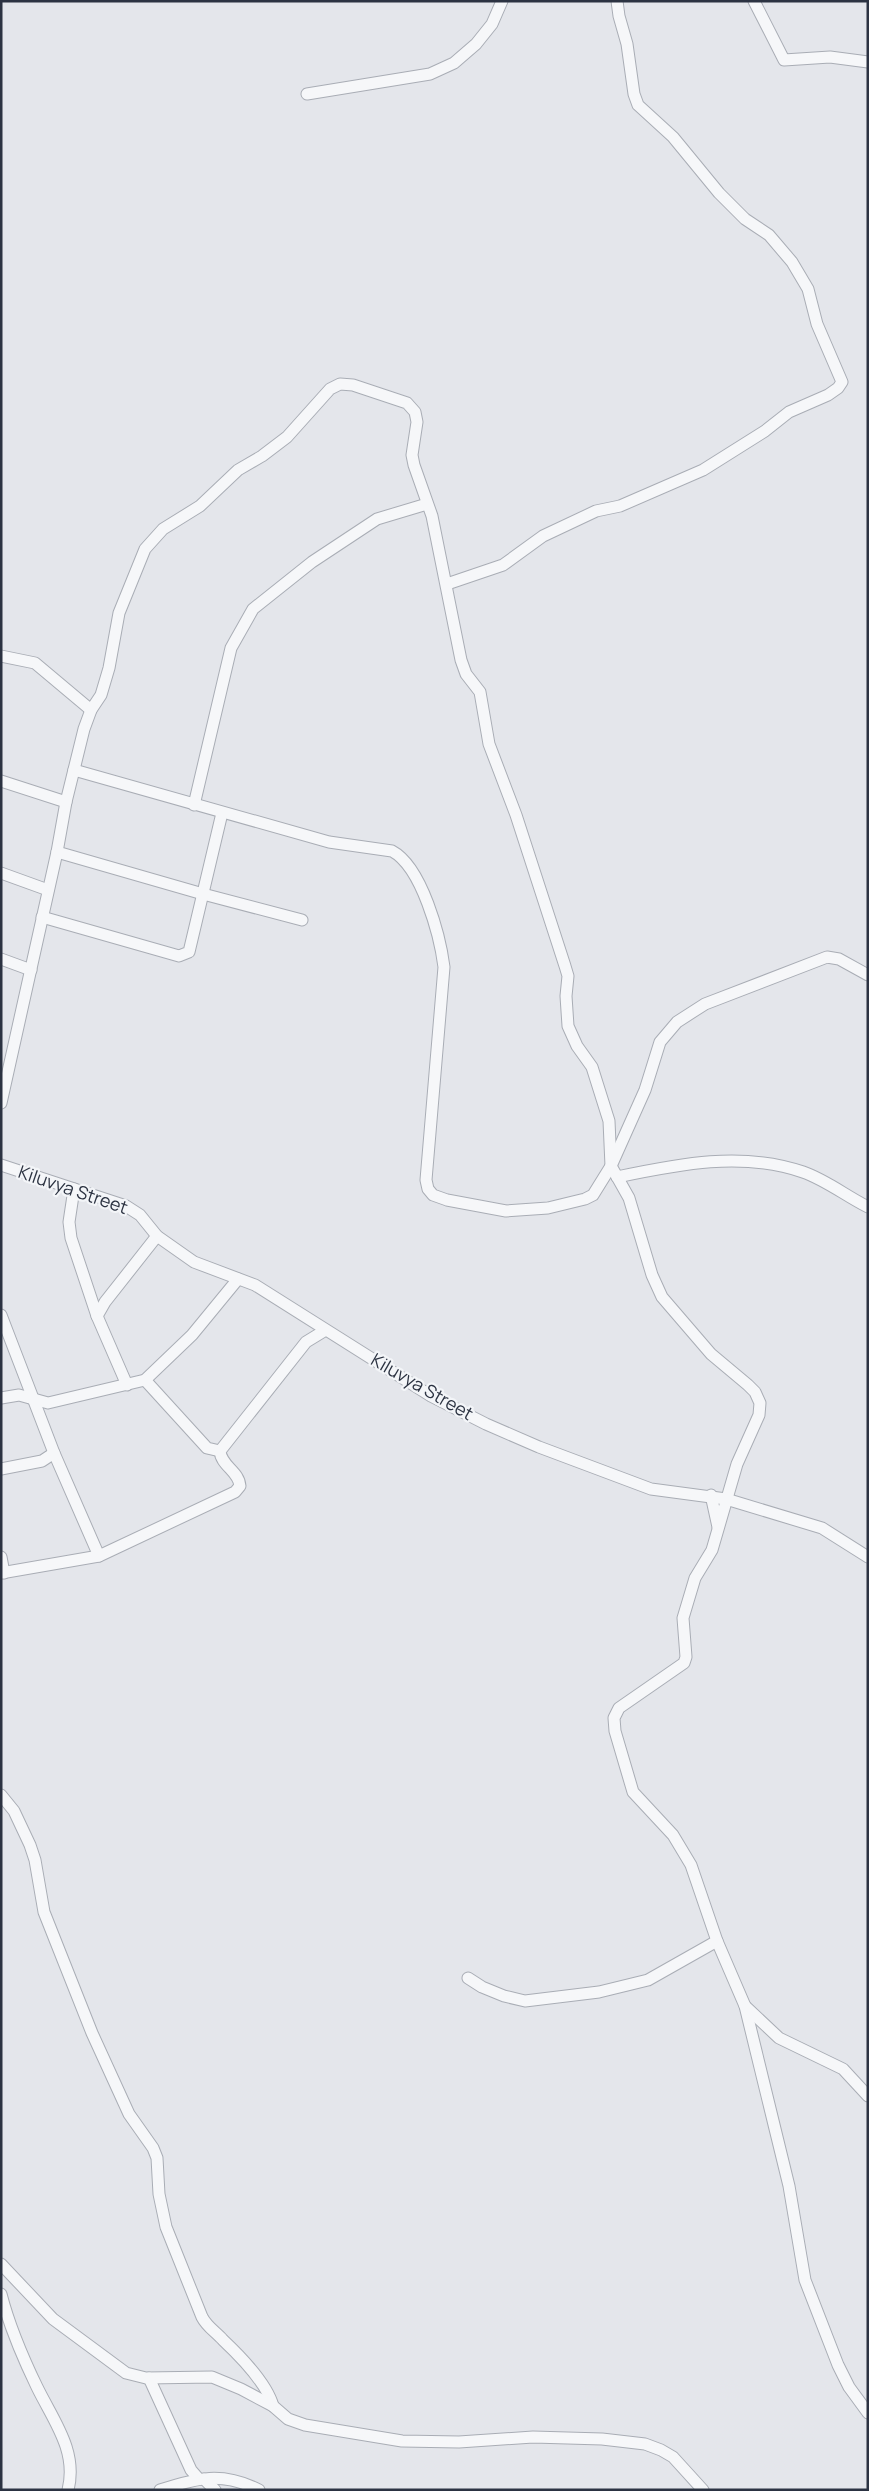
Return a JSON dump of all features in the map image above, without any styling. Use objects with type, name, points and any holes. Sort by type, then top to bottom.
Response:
[{"type":"street","points":[[307,94],[430,74],[445,68],[483,36],[502,1]]},
{"type":"street","points":[[447,584],[503,565],[543,536],[596,511],[620,506],[702,470],[765,431],[789,412],[828,395],[838,388],[842,382],[818,324],[808,289],[792,262],[770,234],[744,219],[719,193],[673,137],[638,105],[634,94],[627,44],[617,1]]},
{"type":"street","points":[[754,1],[784,60],[830,57],[868,62]]},
{"type":"street","points":[[1,1103],[6,1058],[31,970],[74,770],[91,710],[101,695],[109,668],[119,613],[145,549],[163,529],[200,506],[238,470],[262,456],[287,436],[330,389],[340,384],[353,385],[407,403],[415,412],[417,422],[412,455],[432,516],[461,660],[466,674],[480,692],[489,744],[516,815],[568,976],[566,996],[568,1026],[577,1046],[592,1067],[598,1086],[609,1122],[611,1166],[629,1198],[652,1275],[662,1297],[711,1354],[748,1384],[755,1392],[760,1403],[759,1415],[737,1464],[712,1550],[695,1578],[683,1618],[686,1657],[684,1663],[619,1708],[614,1718],[615,1731],[633,1792],[673,1835],[691,1865],[717,1941],[745,2006],[789,2186],[805,2280],[838,2364],[849,2387],[868,2413]]},
{"type":"street","points":[[194,805],[231,648],[253,609],[312,562],[377,518],[427,504]]},
{"type":"street","points":[[1,656],[35,663],[91,710]]},
{"type":"street","points":[[74,770],[329,842],[398,854],[418,883],[441,939],[444,967],[426,1180],[428,1189],[433,1195],[447,1200],[506,1211],[548,1208],[585,1199],[593,1195],[611,1166],[645,1090],[660,1042],[677,1022],[705,1004],[827,957],[839,959],[868,975]]},
{"type":"street","points":[[1,781],[66,802]]},
{"type":"street","points":[[42,916],[179,956],[189,952],[222,813]]},
{"type":"street","points":[[57,852],[302,920]]},
{"type":"street","points":[[1,873],[48,890]]},
{"type":"street","points":[[1,959],[31,970]]},
{"type":"street","points":[[617,1177],[679,1164],[741,1160],[805,1173],[868,1207]]},
{"type":"street","name":"Kiluvya Street","points":[[1,1165],[126,1206],[140,1215],[157,1236],[194,1262],[255,1285],[324,1331],[431,1396],[486,1424],[539,1447],[650,1488],[711,1495],[822,1528],[868,1558]]},
{"type":"street","points":[[74,1189],[69,1222],[71,1238],[97,1316],[128,1385]]},
{"type":"street","points":[[97,1316],[105,1302],[157,1236]]},
{"type":"street","points":[[1,1398],[18,1395],[48,1403],[145,1380],[192,1335],[238,1279]]},
{"type":"street","points":[[1,1315],[54,1453],[99,1556]]},
{"type":"street","points":[[220,1451],[306,1342],[324,1331]]},
{"type":"street","points":[[145,1380],[207,1448],[220,1451]]},
{"type":"street","points":[[1,1557],[3,1573],[99,1556],[235,1492],[240,1486],[240,1480],[224,1462],[220,1451]]},
{"type":"street","points":[[1,1469],[42,1461],[54,1453]]},
{"type":"street","points":[[711,1495],[719,1528]]},
{"type":"street","points":[[1,1795],[14,1811],[30,1845],[35,1860],[44,1912],[92,2032],[129,2114],[153,2148],[157,2158],[159,2194],[166,2228],[205,2324],[238,2354],[267,2390],[273,2406]]},
{"type":"street","points":[[468,1978],[482,1987],[504,1996],[525,2001],[599,1992],[648,1980],[717,1941]]},
{"type":"street","points":[[745,2006],[779,2038],[843,2069],[868,2096]]},
{"type":"street","points":[[1,2264],[53,2319],[126,2373],[148,2378],[212,2377],[241,2389],[273,2406],[288,2419],[305,2425],[402,2441],[459,2442],[533,2437],[602,2439],[645,2444],[673,2457],[703,2490]]},
{"type":"street","points":[[1,2294],[37,2386],[61,2430],[71,2472],[68,2490]]},
{"type":"street","points":[[148,2378],[191,2470],[215,2490]]},
{"type":"street","points":[[160,2490],[201,2478],[236,2480],[259,2490]]}]
